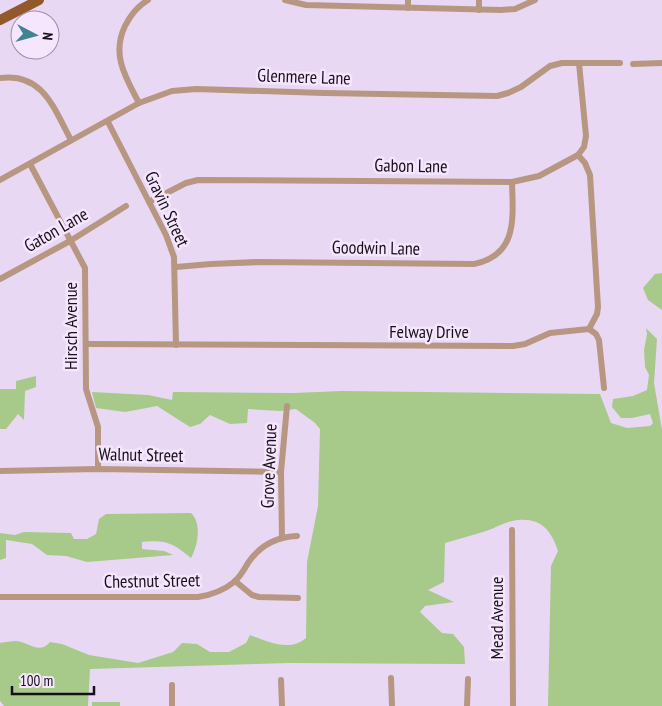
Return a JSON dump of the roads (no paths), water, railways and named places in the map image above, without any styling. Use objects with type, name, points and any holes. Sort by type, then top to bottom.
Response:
[{"type":"main road","points":[[0,13],[25,0]]},
{"type":"main road","points":[[0,20],[39,0]]},
{"type":"street","points":[[139,103],[118,53],[121,34],[129,18],[148,0]]},
{"type":"street","points":[[285,0],[294,4],[306,5],[408,4],[479,10],[515,9],[535,0]]},
{"type":"street","points":[[479,0],[479,10]]},
{"type":"street","name":"Glenmere Lane","points":[[0,180],[71,140],[108,122],[139,103],[172,91],[196,89],[497,96],[521,86],[550,66],[562,63],[620,63]]},
{"type":"street","points":[[579,63],[586,142],[578,155],[585,163],[590,175],[598,307],[597,314],[589,329],[596,334],[599,340],[604,388]]},
{"type":"street","points":[[634,64],[662,63]]},
{"type":"street","points":[[0,78],[16,77],[40,88],[71,140]]},
{"type":"street","name":"Gravin Street","points":[[108,122],[166,235],[174,256],[176,267],[176,345]]},
{"type":"street","name":"Gabon Lane","points":[[149,202],[186,183],[198,180],[512,182],[538,176],[578,155]]},
{"type":"street","name":"Hirsch Avenue","points":[[30,164],[85,268],[86,388],[98,427],[98,469]]},
{"type":"street","name":"Goodwin Lane","points":[[176,267],[259,262],[482,263],[499,253],[510,235],[513,221],[512,182]]},
{"type":"street","name":"Gaton Lane","points":[[0,279],[70,241],[126,206]]},
{"type":"street","name":"Felway Drive","points":[[87,344],[513,346],[525,344],[550,333],[589,329]]},
{"type":"street","name":"Grove Avenue","points":[[282,538],[281,472],[287,406]]},
{"type":"street","name":"Walnut Street","points":[[0,470],[98,469],[281,472]]},
{"type":"street","name":"Mead Avenue","points":[[512,530],[513,706]]},
{"type":"street","name":"Chestnut Street","points":[[0,597],[198,597],[222,590],[235,581],[260,548],[282,538],[298,536]]},
{"type":"street","points":[[235,581],[252,595],[259,597],[298,598]]},
{"type":"street","points":[[391,678],[392,706]]},
{"type":"street","points":[[281,680],[282,706]]},
{"type":"street","points":[[467,706],[468,680]]},
{"type":"street","points":[[172,685],[172,706]]}]
